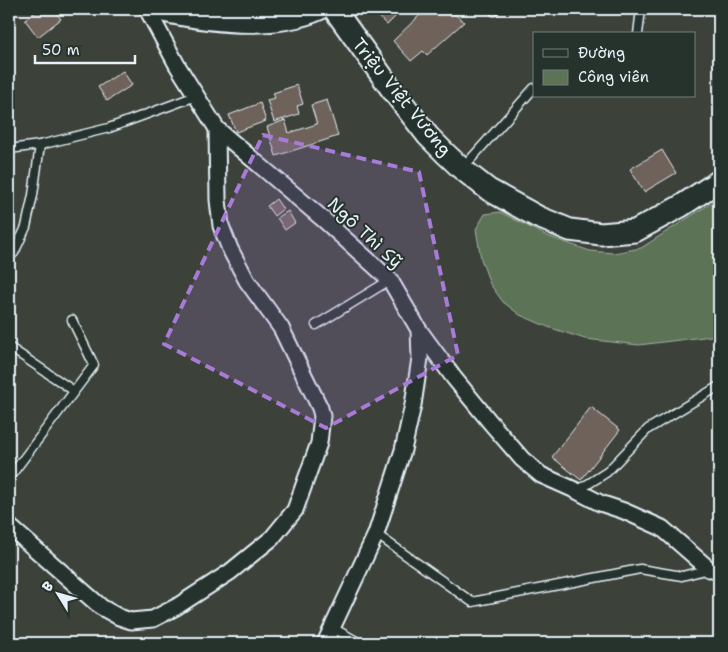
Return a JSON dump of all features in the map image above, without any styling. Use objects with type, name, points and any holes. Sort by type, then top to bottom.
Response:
[{"type":"street","name":"Ngô Thì Sỹ","points":[[148,9],[177,64],[217,129],[324,220],[390,280],[419,330],[420,358],[402,450],[376,534],[325,643]]},
{"type":"street","points":[[154,9],[208,19],[253,22],[305,15],[319,9]]},
{"type":"street","name":"Triệu Việt Vương","points":[[334,9],[428,136],[462,169],[489,190],[538,217],[570,230],[601,234],[635,231],[681,206],[719,181]]},
{"type":"street","points":[[9,526],[101,607],[118,617],[132,621],[153,619],[176,608],[230,572],[272,538],[295,510],[319,444],[322,416],[299,361],[281,328],[247,281],[230,249],[221,226],[218,200],[217,129]]},
{"type":"street","points":[[419,330],[454,378],[522,459],[541,475],[600,503],[624,511],[662,528],[714,574]]},
{"type":"lane","points":[[638,32],[641,9]]},
{"type":"lane","points":[[462,169],[533,89]]},
{"type":"lane","points":[[9,149],[40,146],[109,128],[196,96]]},
{"type":"lane","points":[[14,253],[26,226],[32,203],[40,146]]},
{"type":"lane","points":[[316,325],[390,280]]},
{"type":"lane","points":[[9,478],[94,365],[72,320]]},
{"type":"lane","points":[[9,347],[74,391]]},
{"type":"lane","points":[[577,491],[607,472],[648,429],[719,386]]},
{"type":"lane","points":[[376,534],[472,602],[640,569],[682,576],[714,574]]},
{"type":"lane","points":[[333,628],[360,643]]},
{"type":"highlighted area","points":[[263,135],[419,172],[458,355],[326,428],[164,344]]},
{"type":"green space","points":[[719,198],[719,335],[639,345],[585,339],[548,327],[520,315],[503,302],[490,284],[481,259],[476,229],[485,214],[500,212],[547,236],[590,251],[614,253],[641,248]]},
{"type":"building","points":[[39,9],[53,9],[61,19],[38,37],[25,20]]},
{"type":"building","points":[[370,9],[403,9],[387,25]]},
{"type":"building","points":[[423,9],[449,9],[464,22],[427,55],[423,51],[411,61],[393,41],[423,12]]},
{"type":"building","points":[[123,71],[132,85],[107,101],[98,87]]},
{"type":"building","points":[[297,85],[303,104],[297,106],[299,114],[274,122],[267,100],[275,98],[273,93]]},
{"type":"building","points":[[327,100],[338,136],[276,156],[267,127],[285,120],[289,133],[317,124],[311,105]]},
{"type":"building","points":[[260,103],[266,121],[236,132],[229,115]]},
{"type":"building","points":[[662,150],[676,173],[644,192],[630,169]]},
{"type":"building","points":[[276,199],[283,209],[274,216],[267,206]]},
{"type":"building","points":[[288,211],[295,223],[285,230],[277,218]]},
{"type":"building","points":[[591,407],[620,430],[581,480],[552,457]]}]
